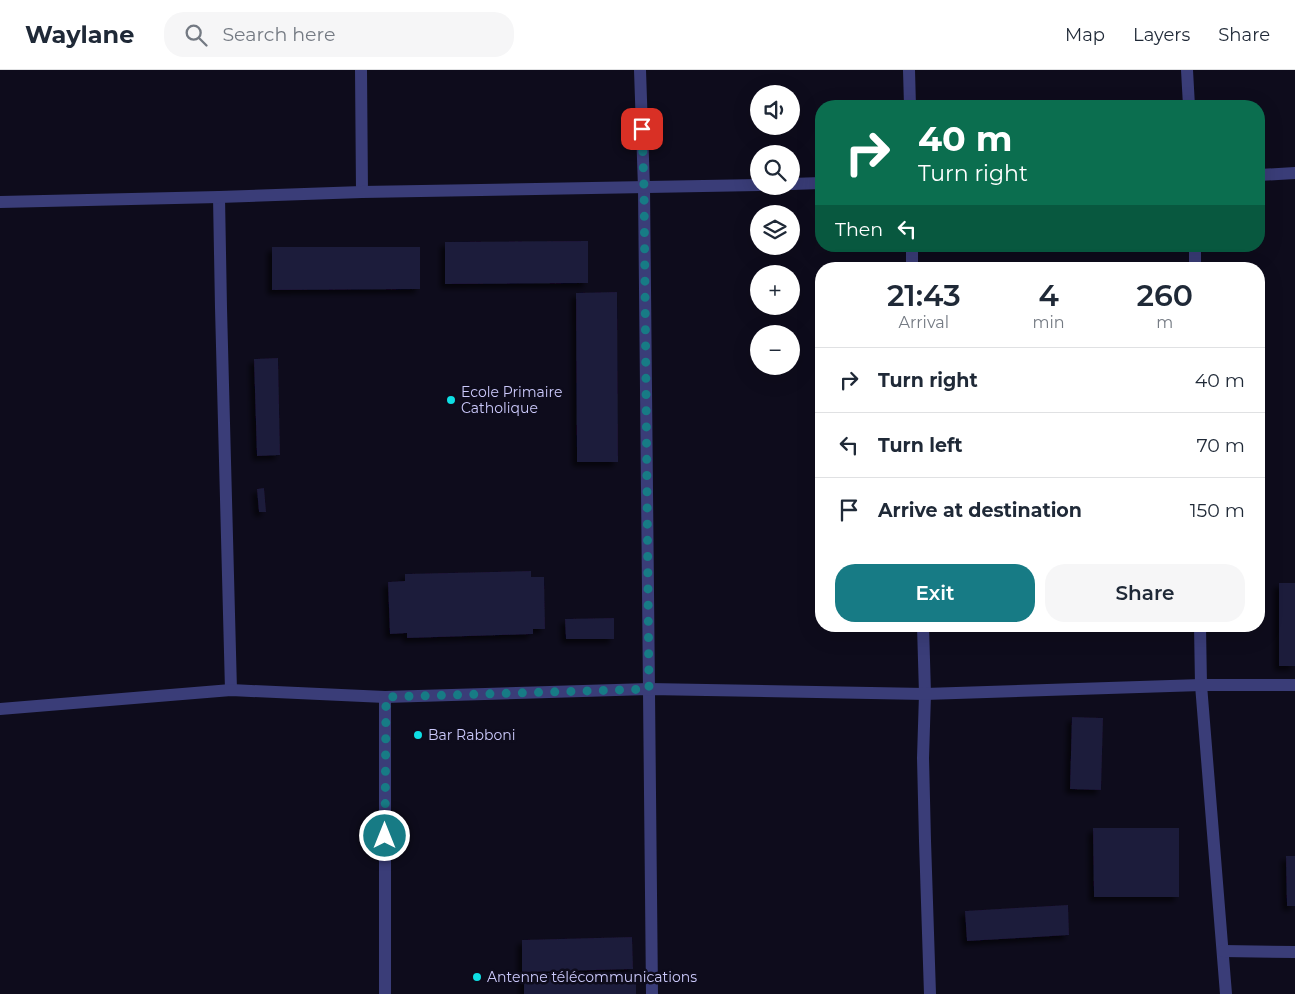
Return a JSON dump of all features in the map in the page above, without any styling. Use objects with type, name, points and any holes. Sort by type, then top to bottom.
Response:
[{"type":"street","points":[[361,70],[362,192]]},
{"type":"street","points":[[640,70],[644,188],[652,994]]},
{"type":"street","points":[[909,70],[910,100]]},
{"type":"street","points":[[1187,70],[1189,100]]},
{"type":"street","points":[[1265,175],[1295,173]]},
{"type":"street","points":[[800,184],[815,184]]},
{"type":"street","points":[[0,202],[362,192],[750,185]]},
{"type":"street","points":[[219,197],[231,690]]},
{"type":"street","points":[[923,632],[925,694],[923,758],[930,994]]},
{"type":"street","points":[[1200,632],[1201,685],[1226,994]]},
{"type":"street","points":[[0,709],[231,690],[386,697],[649,689],[925,694],[1201,685],[1295,685]]},
{"type":"street","points":[[385,994],[386,697]]},
{"type":"street","points":[[1223,952],[1295,952]]},
{"type":"building","points":[[588,241],[588,283],[445,284],[445,242]]},
{"type":"building","points":[[272,247],[420,247],[420,289],[272,290]]},
{"type":"building","points":[[617,292],[618,462],[577,462],[576,293]]},
{"type":"building","points":[[278,358],[280,455],[257,456],[254,359]]},
{"type":"building","points":[[264,488],[266,512],[259,512],[257,489]]},
{"type":"building","points":[[531,571],[531,577],[544,577],[545,629],[533,629],[533,634],[407,638],[407,633],[390,634],[388,582],[405,581],[405,574]]},
{"type":"building","points":[[1279,583],[1295,583],[1295,666],[1279,666]]},
{"type":"building","points":[[614,618],[614,639],[566,639],[565,619]]},
{"type":"building","points":[[1072,717],[1103,718],[1101,790],[1070,789]]},
{"type":"building","points":[[1093,828],[1179,828],[1179,897],[1094,897]]},
{"type":"building","points":[[1286,856],[1295,856],[1295,906],[1287,906]]},
{"type":"building","points":[[1068,905],[1069,935],[967,941],[965,911]]},
{"type":"building","points":[[632,937],[633,969],[522,972],[522,940]]},
{"type":"building","points":[[524,973],[636,973],[636,994],[524,994]]},
{"type":"place","name":"Ecole Primaire Catholique","points":[[451,400]]},
{"type":"place","name":"Bar Rabboni","points":[[418,735]]},
{"type":"place","name":"Antenne télécommunications","points":[[477,977]]},
{"type":"route","points":[[385,836],[386,697],[649,689],[642,129]]}]
